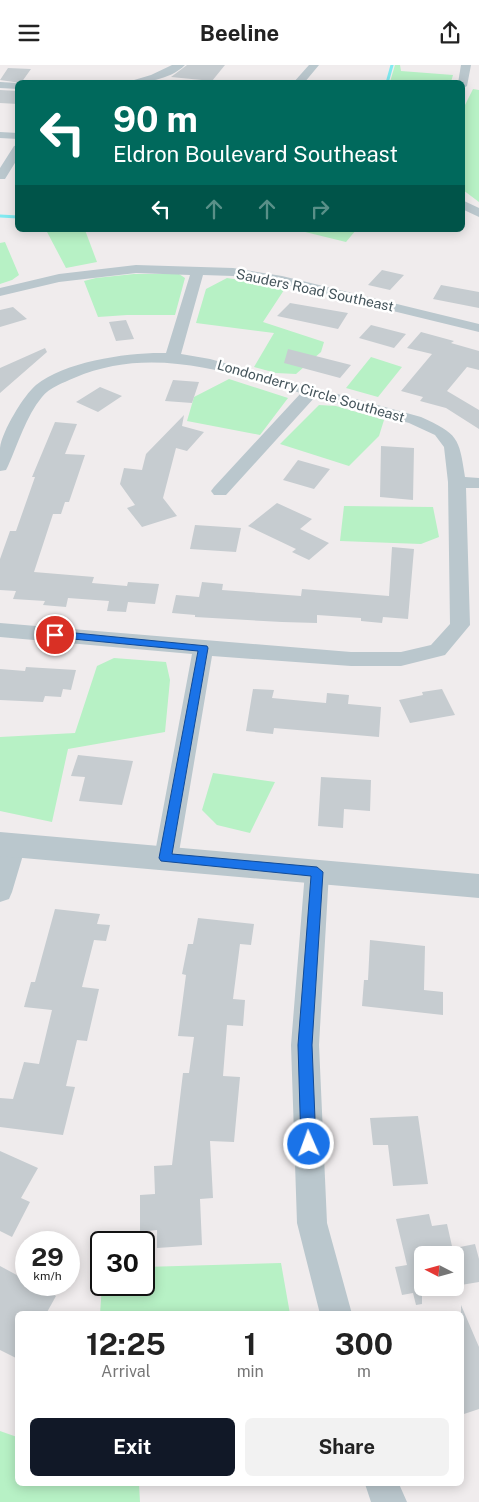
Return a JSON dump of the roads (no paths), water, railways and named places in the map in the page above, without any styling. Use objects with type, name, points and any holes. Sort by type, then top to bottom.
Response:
[{"type":"street","points":[[142,80],[154,77],[180,65]]},
{"type":"street","points":[[301,80],[314,65]]},
{"type":"street","points":[[465,84],[466,65]]},
{"type":"street","points":[[154,77],[161,80]]},
{"type":"street","points":[[0,85],[15,86]]},
{"type":"street","points":[[0,135],[15,136]]},
{"type":"street","points":[[1,176],[15,153]]},
{"type":"street","points":[[465,206],[479,213]]},
{"type":"street","name":"Sauders Road Southeast","points":[[0,292],[60,278],[136,269],[233,272],[282,280],[479,328]]},
{"type":"street","points":[[173,356],[198,270]]},
{"type":"street","name":"Londonderry Circle Southeast","points":[[0,466],[23,414],[41,388],[75,372],[125,359],[173,356],[205,361],[414,420],[442,432],[452,447],[457,482],[460,625],[438,650],[401,659],[351,659],[203,648]]},
{"type":"street","points":[[220,491],[312,391]]},
{"type":"street","points":[[457,482],[479,483]]},
{"type":"street","points":[[0,629],[203,648],[166,858]]},
{"type":"street","points":[[0,892],[7,844],[479,887]]},
{"type":"street","points":[[317,872],[305,1045],[312,1223],[335,1311]]},
{"type":"street","points":[[383,1486],[390,1502]]},
{"type":"waterway","points":[[388,80],[392,65]]},
{"type":"waterway","points":[[0,216],[15,217]]}]
